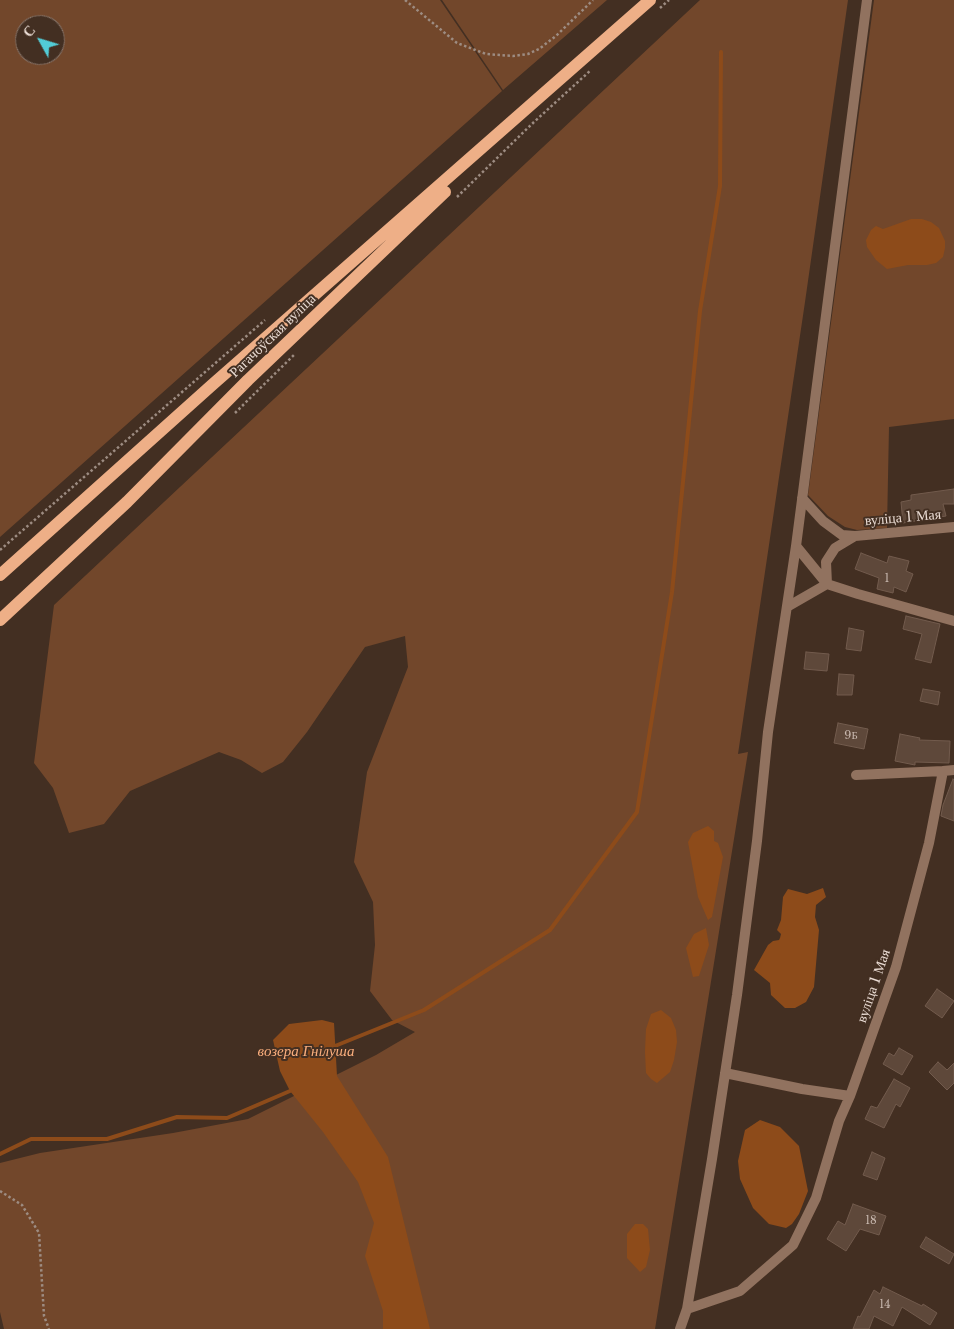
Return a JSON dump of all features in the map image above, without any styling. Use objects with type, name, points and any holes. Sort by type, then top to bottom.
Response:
[{"type":"main road","name":"Рагачоўская вуліца","points":[[0,575],[650,0]]},
{"type":"main road","name":"Рагачоўская вуліца","points":[[0,620],[126,502],[248,380],[568,74]]},
{"type":"street","points":[[680,1329],[687,1309],[737,995],[757,841],[768,732],[796,546],[867,0]]},
{"type":"street","name":"вуліца 1 Мая","points":[[802,498],[823,521],[842,535],[855,536],[954,528]]},
{"type":"street","name":"вуліца 1 Мая","points":[[827,584],[826,562],[835,548],[855,536]]},
{"type":"street","points":[[796,546],[827,584],[954,621]]},
{"type":"street","points":[[787,607],[827,584]]},
{"type":"street","points":[[856,775],[954,770]]},
{"type":"street","name":"вуліца 1 Мая","points":[[687,1309],[740,1291],[793,1245],[816,1198],[839,1121],[850,1096],[896,967],[929,843],[943,771]]},
{"type":"street","points":[[725,1073],[802,1089],[850,1096]]},
{"type":"path","points":[[404,0],[457,43],[486,54],[513,56],[528,54],[539,49],[556,36],[593,0]]},
{"type":"path","points":[[0,550],[268,317]]},
{"type":"path","points":[[0,1191],[22,1205],[39,1233],[44,1316],[49,1329]]},
{"type":"shaded area","points":[[0,0],[440,0],[502,91],[0,537]]},
{"type":"shaded area","points":[[442,0],[607,0],[503,90]]},
{"type":"shaded area","points":[[700,0],[848,0],[738,754],[748,752],[655,1329],[4,1329],[0,1312],[0,1163],[40,1153],[173,1133],[248,1119],[376,1055],[415,1032],[392,1020],[370,991],[375,945],[373,902],[354,862],[367,772],[408,667],[405,636],[365,647],[307,732],[283,762],[262,773],[241,760],[219,752],[130,791],[104,824],[69,833],[53,788],[34,763],[54,605]]},
{"type":"shaded area","points":[[874,0],[954,0],[954,419],[889,427],[887,528],[857,530],[845,527],[828,516],[808,495]]},
{"type":"water","points":[[911,219],[922,219],[931,222],[939,228],[945,241],[943,257],[936,263],[927,265],[908,265],[887,269],[876,260],[867,247],[866,240],[871,230],[876,226],[883,229]]},
{"type":"water","points":[[708,826],[714,831],[714,841],[718,843],[723,857],[712,917],[708,920],[698,897],[688,842],[693,833]]},
{"type":"water","points":[[823,888],[826,897],[816,905],[815,917],[819,930],[814,987],[806,1002],[795,1008],[785,1008],[771,995],[770,983],[754,970],[768,945],[780,938],[781,934],[777,930],[781,920],[783,897],[788,889],[807,894]]},
{"type":"water","points":[[706,928],[709,945],[699,976],[693,977],[686,948],[694,934]]},
{"type":"water","points":[[661,1010],[671,1018],[676,1030],[677,1042],[670,1072],[657,1083],[646,1073],[646,1029],[651,1014]]},
{"type":"water","name":"возера Гнілуша","points":[[322,1020],[334,1023],[337,1076],[388,1157],[430,1329],[383,1329],[383,1311],[365,1256],[374,1223],[358,1182],[323,1132],[290,1091],[280,1071],[273,1040],[289,1024]]},
{"type":"water","points":[[760,1120],[780,1127],[799,1146],[808,1191],[799,1214],[792,1224],[786,1228],[769,1224],[753,1208],[740,1179],[738,1161],[745,1130]]},
{"type":"water","points":[[635,1224],[643,1224],[648,1229],[650,1250],[646,1267],[640,1272],[627,1258],[627,1234]]},
{"type":"building","points":[[954,489],[954,504],[943,504],[946,516],[903,523],[901,502],[911,500],[911,495]]},
{"type":"building","points":[[861,553],[887,563],[889,556],[909,561],[906,571],[913,574],[906,592],[894,587],[893,593],[877,589],[879,578],[855,569]]},
{"type":"building","points":[[906,616],[940,624],[931,663],[915,659],[922,634],[903,629]]},
{"type":"building","points":[[849,628],[864,631],[861,651],[846,649]]},
{"type":"building","points":[[806,652],[829,654],[827,671],[804,669]]},
{"type":"building","points":[[839,674],[854,675],[852,695],[837,695]]},
{"type":"building","points":[[923,689],[940,692],[938,705],[920,701]]},
{"type":"building","points":[[838,723],[868,729],[864,749],[834,743]]},
{"type":"building","points":[[900,734],[920,738],[919,740],[950,741],[949,763],[915,762],[915,765],[895,761]]},
{"type":"building","points":[[954,780],[954,821],[941,816]]},
{"type":"building","points":[[937,989],[954,1001],[942,1018],[925,1006]]},
{"type":"building","points":[[899,1048],[913,1056],[902,1075],[883,1064],[889,1053],[894,1056]]},
{"type":"building","points":[[938,1062],[947,1070],[954,1063],[954,1083],[947,1090],[929,1072]]},
{"type":"building","points":[[894,1079],[910,1088],[900,1107],[896,1104],[884,1128],[865,1119],[871,1106],[877,1108]]},
{"type":"building","points":[[872,1152],[885,1158],[877,1180],[863,1175]]},
{"type":"building","points":[[853,1204],[886,1216],[879,1235],[860,1229],[846,1251],[827,1239],[838,1221],[845,1225]]},
{"type":"building","points":[[926,1237],[954,1254],[949,1264],[920,1247]]},
{"type":"building","points":[[883,1287],[922,1306],[923,1304],[937,1313],[930,1325],[902,1307],[893,1326],[874,1316],[869,1329],[853,1329],[858,1316],[860,1317],[874,1290],[880,1294]]},
{"type":"waterway","points":[[335,1046],[424,1010],[550,930],[637,812],[672,592],[700,311],[720,186],[721,52]]},
{"type":"waterway","points":[[0,1154],[31,1139],[107,1139],[177,1117],[227,1118],[290,1091]]}]
